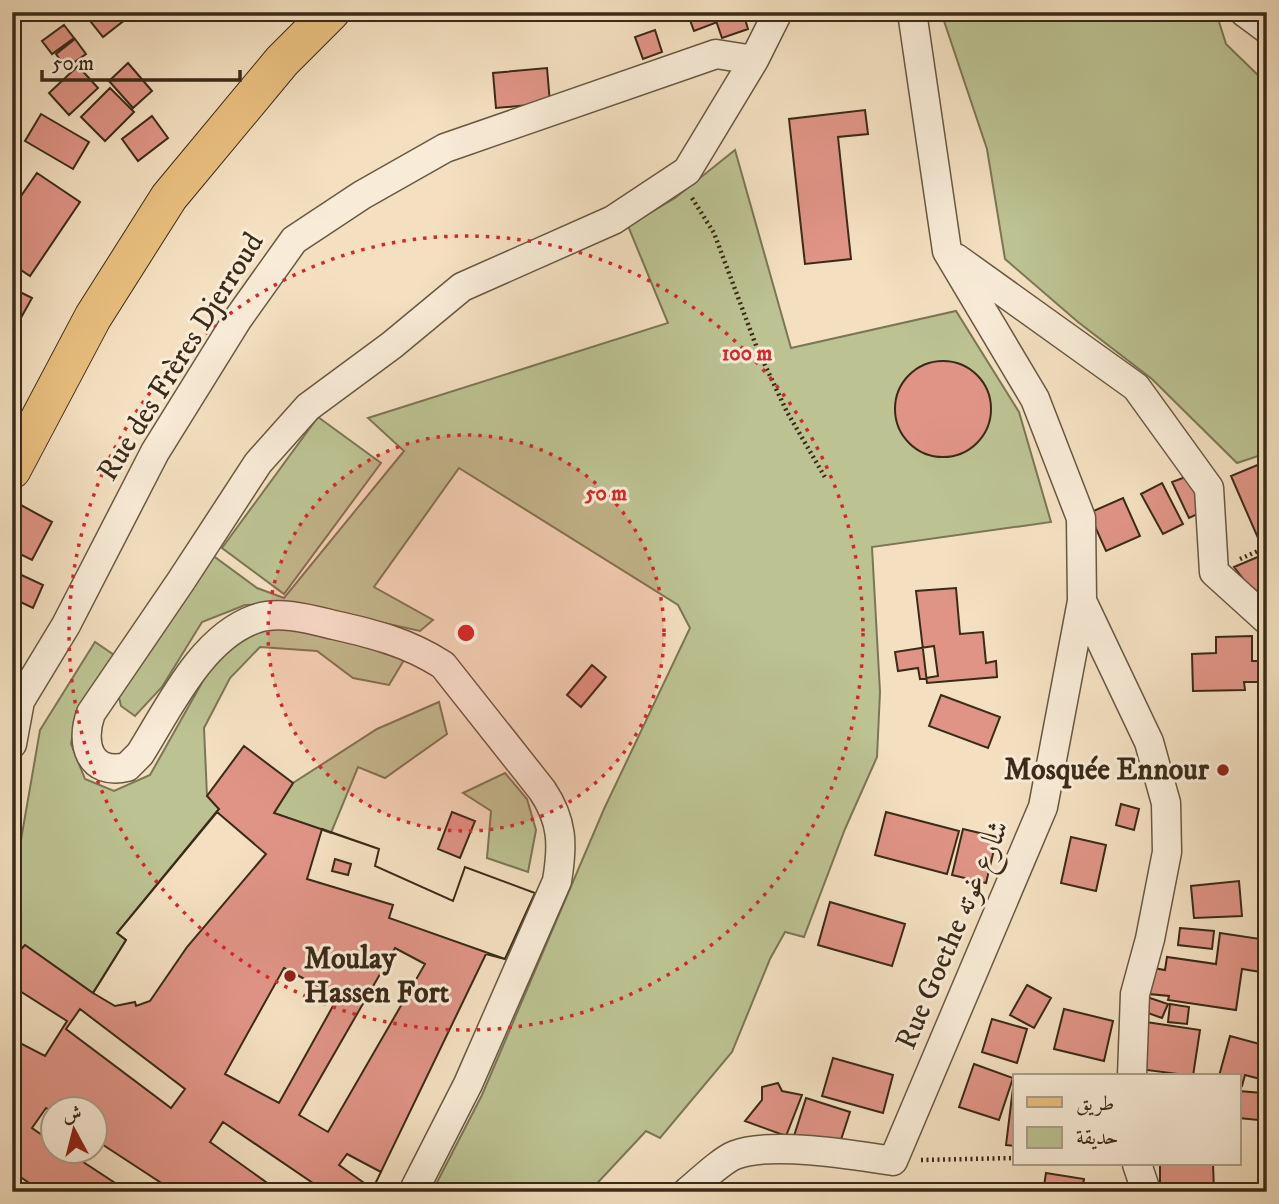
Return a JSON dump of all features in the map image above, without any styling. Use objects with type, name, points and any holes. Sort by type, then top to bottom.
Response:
[{"type":"main road","points":[[12,470],[93,317],[169,197],[282,61],[331,12]]},
{"type":"street","points":[[412,1192],[468,1084],[557,881],[562,854],[560,829],[553,806],[542,790],[443,665],[423,652],[382,635],[304,618],[256,618],[224,635],[205,652],[140,754],[127,767],[103,768],[96,764],[89,751],[86,727],[91,713],[258,463],[308,407],[392,345],[462,287],[613,220],[687,171],[754,60],[778,12]]},
{"type":"street","name":"Rue Goethe شارع غوته","points":[[893,1161],[1043,807],[1082,601],[1081,518],[1035,399],[947,251],[912,12]]},
{"type":"street","points":[[1244,12],[1267,29]]},
{"type":"street","name":"Rue des Frères Djerroud","points":[[12,744],[20,701],[66,625],[155,452],[237,320],[294,240],[362,195],[445,148],[716,54],[754,60]]},
{"type":"street","points":[[947,251],[1136,387],[1209,488],[1214,572],[1267,620]]},
{"type":"street","points":[[1082,601],[1149,742],[1166,803],[1167,852],[1150,939],[1135,994],[1132,1074]]},
{"type":"street","points":[[687,1192],[734,1155],[770,1149],[851,1154],[893,1161]]},
{"type":"street","points":[[1138,1166],[1144,1192]]},
{"type":"path","points":[[678,177],[714,233],[757,348],[787,412],[827,479]]},
{"type":"path","points":[[893,1161],[1013,1158]]},
{"type":"green space","points":[[941,12],[1216,12],[1226,44],[1267,84],[1267,453],[1237,463],[1152,379],[1078,322],[1005,259],[987,149]]},
{"type":"green space","points":[[735,150],[791,348],[956,311],[1019,412],[1051,522],[872,547],[880,692],[877,757],[845,829],[804,937],[785,932],[770,959],[732,1052],[660,1138],[646,1131],[589,1192],[432,1192],[482,1095],[604,809],[690,628],[678,605],[459,468],[374,587],[433,620],[420,631],[299,604],[245,605],[202,622],[162,687],[135,716],[121,706],[117,689],[212,555],[257,588],[284,598],[404,451],[368,418],[668,323],[628,226],[675,198]]},
{"type":"green space","points":[[318,417],[381,463],[284,594],[222,548]]},
{"type":"green space","points":[[267,626],[305,627],[404,660],[389,685],[353,678],[317,651],[260,647],[230,678],[204,728],[207,796],[219,809],[117,933],[126,940],[93,993],[25,945],[12,959],[12,858],[21,840],[40,730],[95,642],[117,657],[77,710],[71,744],[85,779],[114,791],[150,775],[204,679],[231,642]]},
{"type":"green space","points":[[439,702],[447,734],[385,778],[358,767],[331,833],[274,813],[293,783],[377,729]]},
{"type":"green space","points":[[505,773],[527,799],[536,830],[528,872],[487,858],[491,811],[463,793]]},
{"type":"building","points":[[83,12],[135,12],[103,37]]},
{"type":"building","points":[[687,12],[711,12],[715,23],[694,31]]},
{"type":"building","points":[[713,12],[743,12],[748,29],[722,38]]},
{"type":"building","points":[[64,25],[74,38],[52,54],[42,41]]},
{"type":"building","points":[[655,30],[662,52],[643,59],[635,37]]},
{"type":"building","points":[[75,39],[86,54],[66,68],[56,54]]},
{"type":"building","points":[[128,63],[152,91],[133,108],[109,81]]},
{"type":"building","points":[[78,66],[98,88],[69,115],[49,93]]},
{"type":"building","points":[[547,68],[550,103],[496,108],[493,73]]},
{"type":"building","points":[[110,88],[134,112],[105,141],[81,117]]},
{"type":"building","points":[[865,110],[868,134],[838,137],[851,259],[805,264],[789,119]]},
{"type":"building","points":[[41,114],[89,142],[73,169],[25,141]]},
{"type":"building","points":[[152,116],[168,138],[138,161],[122,139]]},
{"type":"building","points":[[37,173],[80,202],[30,276],[12,264],[12,209]]},
{"type":"building","points":[[12,288],[32,298],[12,334]]},
{"type":"building","points":[[943,361],[961,364],[977,375],[988,391],[991,409],[988,427],[977,443],[961,454],[943,457],[925,454],[909,443],[898,427],[895,409],[898,391],[909,375],[925,364]]},
{"type":"building","points":[[1267,461],[1267,534],[1258,538],[1231,476]]},
{"type":"building","points":[[1188,476],[1204,511],[1189,518],[1172,482]]},
{"type":"building","points":[[1162,483],[1183,524],[1163,534],[1141,494]]},
{"type":"building","points":[[1123,498],[1140,536],[1106,551],[1089,513]]},
{"type":"building","points":[[19,504],[52,522],[32,560],[12,550],[18,539],[12,536],[12,518]]},
{"type":"building","points":[[1267,553],[1267,610],[1234,567]]},
{"type":"building","points":[[15,572],[43,585],[33,608],[12,598],[12,578]]},
{"type":"building","points":[[956,588],[960,634],[983,632],[986,663],[996,661],[997,677],[927,683],[916,591]]},
{"type":"building","points":[[1252,636],[1252,661],[1262,661],[1263,682],[1244,682],[1245,690],[1193,691],[1192,654],[1216,653],[1216,637]]},
{"type":"building","points":[[934,646],[938,676],[920,679],[918,668],[898,671],[895,652]]},
{"type":"building","points":[[592,665],[606,677],[581,707],[567,695]]},
{"type":"building","points":[[941,695],[1000,717],[988,748],[929,726]]},
{"type":"building","name":"Moulay Hassen Fort","points":[[244,746],[293,783],[274,813],[379,849],[375,866],[453,901],[465,867],[535,893],[505,959],[486,954],[376,1182],[393,1192],[42,1192],[12,1171],[12,959],[25,945],[93,993],[126,940],[117,933],[219,809],[207,796]],"holes":[[[335,859],[351,864],[348,875],[332,871]]]},
{"type":"building","points":[[1121,804],[1139,809],[1134,830],[1116,825]]},
{"type":"building","points":[[217,812],[266,854],[187,947],[150,1001],[136,1006],[135,1002],[115,1006],[93,993],[126,940],[117,933]]},
{"type":"building","points":[[452,812],[475,821],[460,858],[438,849]]},
{"type":"building","points":[[886,812],[959,831],[947,874],[875,855]]},
{"type":"building","points":[[322,829],[379,849],[375,866],[453,901],[465,867],[535,893],[505,959],[389,918],[393,905],[307,879]]},
{"type":"building","points":[[963,829],[997,837],[986,883],[952,875]]},
{"type":"building","points":[[1071,837],[1106,845],[1096,891],[1061,883]]},
{"type":"building","points":[[1239,881],[1242,916],[1194,918],[1191,886]]},
{"type":"building","points":[[830,902],[905,924],[892,966],[818,945]]},
{"type":"building","points":[[1180,928],[1214,931],[1212,949],[1178,945]]},
{"type":"building","points":[[1220,933],[1267,940],[1267,973],[1242,969],[1236,1010],[1168,1000],[1169,996],[1149,994],[1153,968],[1165,970],[1167,957],[1216,964]]},
{"type":"building","points":[[395,948],[425,964],[328,1132],[299,1115]]},
{"type":"building","points":[[284,968],[338,997],[279,1103],[225,1074]]},
{"type":"building","points":[[1027,985],[1051,998],[1034,1028],[1010,1015]]},
{"type":"building","points":[[12,986],[67,1021],[45,1056],[12,1039]]},
{"type":"building","points":[[1144,996],[1168,1004],[1162,1018],[1139,1010]]},
{"type":"building","points":[[1170,1004],[1189,1007],[1187,1024],[1168,1022]]},
{"type":"building","points":[[80,1009],[185,1089],[171,1108],[66,1029]]},
{"type":"building","points":[[1064,1009],[1113,1021],[1104,1061],[1054,1049]]},
{"type":"building","points":[[992,1019],[1027,1029],[1017,1063],[982,1052]]},
{"type":"building","points":[[1146,1022],[1200,1030],[1193,1074],[1139,1069]]},
{"type":"building","points":[[1230,1036],[1267,1046],[1264,1080],[1245,1075],[1242,1086],[1240,1074],[1220,1074]]},
{"type":"building","points":[[833,1058],[893,1075],[883,1113],[822,1096]]},
{"type":"building","points":[[974,1064],[1013,1078],[999,1120],[959,1107]]},
{"type":"building","points":[[778,1083],[782,1091],[802,1095],[786,1136],[745,1121],[762,1100],[762,1087]]},
{"type":"building","points":[[1013,1088],[1013,1146],[1006,1145]]},
{"type":"building","points":[[1240,1091],[1262,1093],[1258,1120],[1240,1118]]},
{"type":"building","points":[[806,1098],[850,1112],[838,1149],[794,1136]]},
{"type":"building","points":[[38,1119],[38,1132],[32,1128]]},
{"type":"building","points":[[223,1122],[326,1192],[280,1192],[210,1142]]},
{"type":"building","points":[[108,1148],[175,1192],[129,1192],[89,1166],[108,1166]]},
{"type":"building","points":[[347,1154],[381,1172],[376,1182],[393,1192],[373,1192],[374,1190],[339,1165]]},
{"type":"building","points":[[1160,1166],[1213,1166],[1214,1191],[1160,1191]]},
{"type":"building","points":[[1046,1173],[1084,1179],[1082,1192],[1043,1192]]},
{"type":"building","points":[[1241,1186],[1267,1188],[1267,1192],[1240,1192]]},
{"type":"place","name":"Mosquée Ennour","points":[[1223,770]]},
{"type":"place","name":"Moulay Hassen Fort","points":[[290,976]]}]
